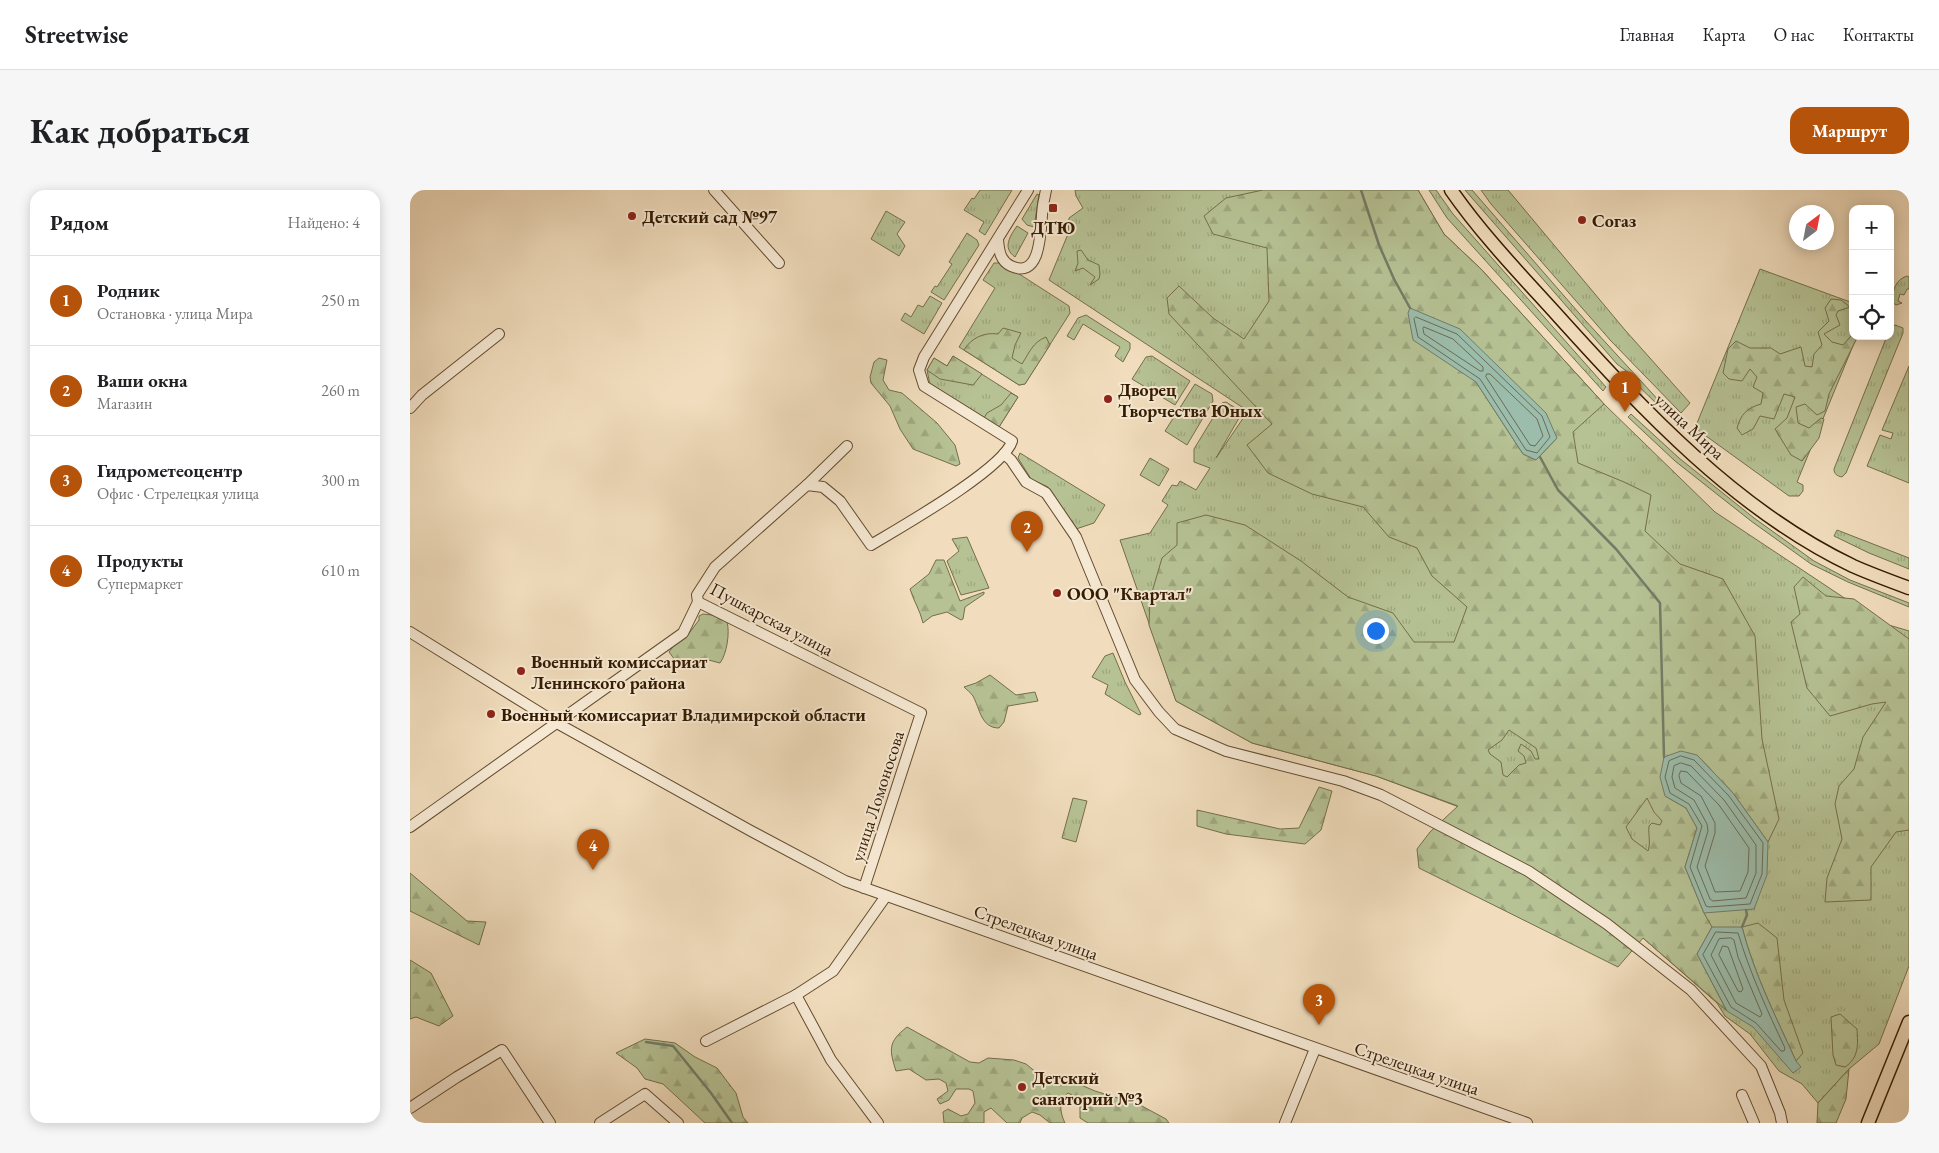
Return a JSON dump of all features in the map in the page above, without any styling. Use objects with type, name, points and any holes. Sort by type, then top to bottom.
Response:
[{"type":"main road","name":"улица Мира","points":[[1451,190],[1472,220],[1616,380],[1692,455],[1765,512],[1800,536],[1852,566],[1909,588]]},
{"type":"main road","points":[[1871,1121],[1909,1022]]},
{"type":"street","points":[[714,190],[779,263]]},
{"type":"street","points":[[807,485],[823,487],[840,501],[871,545],[956,492],[1004,454],[1010,447],[1012,441],[924,386],[919,370],[924,357],[1028,190]]},
{"type":"street","points":[[998,240],[999,254],[1010,265],[1022,268],[1032,264],[1038,255],[1046,190]]},
{"type":"street","points":[[410,408],[422,395],[499,334]]},
{"type":"street","name":"Пушкарская улица","points":[[847,446],[807,485],[715,567],[697,595],[698,602],[921,713]]},
{"type":"street","points":[[1004,454],[1011,460],[1026,482],[1046,494],[1076,537],[1135,680],[1159,712],[1175,729],[1226,751],[1343,781],[1381,794],[1528,871],[1607,924],[1690,990],[1761,1066],[1780,1113],[1782,1123]]},
{"type":"street","points":[[410,827],[555,722],[683,633],[698,602]]},
{"type":"street","name":"Стрелецкая улица","points":[[410,632],[555,722],[845,881],[1527,1123]]},
{"type":"street","name":"улица Ломоносова","points":[[864,888],[921,713]]},
{"type":"street","points":[[706,1041],[796,995],[833,971],[886,896]]},
{"type":"street","points":[[796,995],[831,1060],[878,1123]]},
{"type":"street","points":[[1285,1123],[1314,1049]]},
{"type":"street","points":[[410,1108],[457,1076],[502,1050],[550,1123]]},
{"type":"street","points":[[600,1123],[644,1094],[678,1123]]},
{"type":"street","points":[[1742,1095],[1754,1123]]},
{"type":"green space","points":[[980,190],[1012,190],[985,235],[979,231],[984,222],[964,210]]},
{"type":"green space","points":[[1075,190],[1418,190],[1444,234],[1481,269],[1604,404],[1715,512],[1882,623],[1909,631],[1909,966],[1879,1044],[1849,1069],[1818,1103],[1802,1084],[1779,1071],[1750,1034],[1725,1016],[1717,1003],[1643,938],[1459,807],[1376,776],[1252,743],[1176,701],[1120,540],[1150,533],[1168,505],[1162,501],[1172,485],[1177,486],[1180,481],[1196,490],[1210,468],[1194,462],[1194,449],[1222,403],[1226,402],[1237,409],[1239,418],[1216,458],[1248,411],[1049,280],[1068,234],[1069,218],[1083,208],[1076,196]]},
{"type":"green space","points":[[1263,190],[1418,190],[1444,234],[1481,269],[1604,404],[1573,432],[1578,463],[1651,495],[1645,531],[1680,564],[1723,579],[1755,636],[1762,739],[1779,819],[1768,842],[1733,793],[1697,755],[1665,796],[1686,808],[1697,828],[1685,867],[1704,913],[1712,927],[1697,954],[1727,1011],[1643,938],[1618,967],[1419,868],[1417,849],[1430,832],[1458,806],[1376,776],[1252,743],[1176,701],[1149,625],[1150,599],[1162,558],[1177,545],[1177,523],[1206,515],[1245,525],[1301,561],[1348,597],[1393,613],[1414,642],[1454,642],[1467,607],[1432,576],[1417,548],[1389,537],[1363,507],[1312,494],[1268,473],[1247,445],[1272,424],[1169,314],[1167,298],[1179,286],[1213,318],[1244,339],[1269,301],[1267,248],[1213,234],[1204,216],[1226,198]],"holes":[[[1476,382],[1557,438],[1536,460],[1523,454]],[[1509,730],[1536,748],[1539,759],[1535,759],[1531,751],[1521,744],[1518,751],[1524,756],[1526,763],[1519,765],[1507,777],[1503,775],[1501,762],[1490,754],[1488,750],[1502,740]],[[1647,798],[1654,812],[1662,821],[1660,825],[1652,823],[1649,826],[1648,851],[1632,839],[1626,827]]]},
{"type":"green space","points":[[1429,190],[1436,190],[1453,214],[1606,387],[1603,391],[1447,218]]},
{"type":"green space","points":[[1465,190],[1472,190],[1585,320],[1661,403],[1657,404],[1630,378],[1629,373],[1617,364]]},
{"type":"green space","points":[[1481,190],[1508,190],[1625,330],[1690,403],[1681,413],[1611,341],[1491,204]]},
{"type":"green space","points":[[1037,194],[1039,195],[1034,227],[1027,225],[1022,219]]},
{"type":"green space","points":[[886,211],[905,222],[897,234],[905,246],[899,256],[871,239]]},
{"type":"green space","points":[[1017,226],[1028,233],[1015,257],[1009,250],[1008,242]]},
{"type":"green space","points":[[967,233],[977,240],[979,245],[944,300],[931,292],[935,286],[937,287],[952,264],[949,262]]},
{"type":"green space","points":[[1081,250],[1088,260],[1099,265],[1099,279],[1090,285],[1095,277],[1083,268],[1075,271],[1078,263],[1077,251]]},
{"type":"green space","points":[[994,263],[1002,263],[1069,306],[1070,313],[1025,384],[1019,385],[959,347],[995,288],[983,280]]},
{"type":"green space","points":[[1760,269],[1849,302],[1849,340],[1855,340],[1797,482],[1803,485],[1803,491],[1799,496],[1789,496],[1695,428]]},
{"type":"green space","points":[[1909,277],[1909,289],[1907,289],[1904,295],[1900,294],[1898,301],[1902,303],[1896,305],[1894,303],[1894,289],[1903,278]]},
{"type":"green space","points":[[930,296],[942,303],[924,334],[901,320],[905,313],[911,317],[918,305],[923,307]]},
{"type":"green space","points":[[1831,299],[1841,300],[1849,306],[1838,311],[1836,315],[1840,325],[1824,334],[1832,342],[1843,345],[1849,338],[1849,340],[1856,340],[1829,394],[1825,411],[1817,415],[1805,404],[1796,407],[1798,423],[1809,428],[1821,418],[1824,419],[1819,438],[1802,461],[1791,455],[1775,429],[1787,418],[1795,397],[1784,394],[1774,419],[1760,416],[1753,429],[1742,435],[1737,428],[1740,419],[1752,407],[1761,404],[1763,393],[1753,387],[1757,377],[1750,369],[1742,381],[1729,379],[1723,373],[1728,349],[1736,341],[1750,348],[1771,348],[1780,354],[1801,347],[1805,366],[1812,367],[1814,354],[1822,345],[1818,332],[1829,321],[1825,308]]},
{"type":"green space","points":[[1086,315],[1130,343],[1130,349],[1123,362],[1115,356],[1120,347],[1083,324],[1074,340],[1067,336],[1078,318]]},
{"type":"green space","points":[[1894,326],[1903,328],[1903,333],[1846,473],[1842,477],[1839,476],[1835,473],[1834,469],[1885,340],[1894,340]]},
{"type":"green space","points":[[1003,328],[1021,333],[1015,345],[1012,358],[1022,364],[1032,348],[1042,339],[1046,337],[1050,345],[1025,384],[1019,385],[964,350],[974,339],[983,335],[998,334]]},
{"type":"green space","points":[[953,356],[1018,397],[999,427],[930,385],[927,370],[934,358],[947,366]]},
{"type":"green space","points":[[953,356],[982,374],[973,385],[940,379],[927,370],[934,358],[947,366]]},
{"type":"green space","points":[[1152,356],[1190,381],[1175,405],[1132,379],[1146,357]]},
{"type":"green space","points":[[879,358],[887,360],[883,380],[889,390],[902,393],[937,423],[955,445],[960,464],[956,466],[913,449],[900,429],[890,406],[871,383],[870,377],[874,362]]},
{"type":"green space","points":[[1909,366],[1909,483],[1867,466],[1880,435],[1891,439],[1893,433],[1882,430]]},
{"type":"green space","points":[[1195,384],[1212,394],[1213,401],[1187,445],[1165,431]]},
{"type":"green space","points":[[1011,393],[1018,397],[999,427],[984,418],[987,413],[1001,405]]},
{"type":"green space","points":[[1631,414],[1679,458],[1754,518],[1814,561],[1850,580],[1909,603],[1909,607],[1848,582],[1811,564],[1751,521],[1675,461],[1628,417]]},
{"type":"green space","points":[[1020,453],[1105,505],[1094,523],[1076,529],[1048,487],[1031,479],[1018,458]]},
{"type":"green space","points":[[1150,458],[1169,469],[1159,486],[1140,475]]},
{"type":"green space","points":[[1837,530],[1909,558],[1909,569],[1834,536]]},
{"type":"green space","points":[[967,537],[989,588],[961,595],[947,561],[959,551],[952,539]]},
{"type":"green space","points":[[936,560],[944,560],[960,601],[984,592],[984,594],[965,607],[963,619],[961,620],[947,612],[932,616],[923,623],[910,589],[929,574]]},
{"type":"green space","points":[[1803,577],[1826,596],[1854,599],[1909,639],[1909,830],[1896,832],[1871,867],[1871,900],[1825,902],[1827,878],[1842,839],[1835,804],[1839,786],[1854,769],[1863,737],[1886,702],[1830,716],[1807,688],[1791,622],[1800,614],[1794,587]]},
{"type":"green space","points":[[703,614],[712,615],[727,622],[728,637],[722,659],[720,663],[701,658],[681,668],[669,652],[678,640],[687,636],[699,620],[699,616]]},
{"type":"green space","points":[[1113,653],[1141,714],[1139,715],[1105,694],[1108,685],[1092,677],[1105,656]]},
{"type":"green space","points":[[990,675],[1016,695],[1035,692],[1038,701],[1008,706],[1004,722],[999,728],[988,725],[982,717],[973,696],[964,687]]},
{"type":"green space","points":[[1319,787],[1332,791],[1321,830],[1305,844],[1226,834],[1197,826],[1197,810],[1280,829],[1299,828]]},
{"type":"green space","points":[[1073,798],[1087,801],[1076,842],[1062,838]]},
{"type":"green space","points":[[410,873],[467,921],[486,922],[479,945],[410,911]]},
{"type":"green space","points":[[1758,923],[1777,938],[1784,1000],[1803,1053],[1796,1061],[1759,978],[1742,927]]},
{"type":"green space","points":[[410,960],[431,973],[453,1016],[439,1026],[416,1017],[410,1019]]},
{"type":"green space","points":[[1840,1014],[1857,1029],[1855,1055],[1845,1067],[1836,1065],[1833,1055],[1831,1017]]},
{"type":"green space","points":[[907,1027],[970,1062],[979,1063],[988,1058],[1014,1060],[1026,1064],[1037,1073],[1049,1077],[1060,1076],[1095,1091],[1140,1105],[1166,1119],[1169,1123],[1088,1123],[1080,1118],[1080,1099],[1068,1093],[1061,1103],[1065,1123],[1050,1123],[1040,1115],[1032,1112],[1022,1118],[1020,1123],[1007,1123],[991,1108],[984,1112],[984,1123],[944,1123],[943,1112],[948,1109],[961,1116],[968,1114],[975,1103],[973,1091],[969,1089],[956,1089],[949,1100],[940,1104],[937,1099],[948,1091],[946,1083],[939,1079],[926,1080],[909,1069],[896,1071],[891,1051],[893,1042]]},
{"type":"green space","points":[[645,1039],[675,1043],[695,1057],[717,1068],[736,1093],[743,1117],[748,1123],[705,1123],[663,1084],[645,1079],[637,1068],[616,1053]]},
{"type":"green space","points":[[1849,1069],[1846,1099],[1836,1123],[1817,1123],[1818,1103]]},
{"type":"water","points":[[1410,308],[1460,329],[1546,413],[1557,438],[1536,460],[1523,454],[1476,382],[1413,340],[1408,313]]},
{"type":"water","points":[[1681,751],[1697,755],[1733,793],[1768,842],[1767,875],[1754,909],[1704,913],[1685,867],[1697,828],[1686,808],[1665,796],[1660,777],[1664,757]]},
{"type":"water","points":[[1712,927],[1742,927],[1766,995],[1796,1061],[1801,1067],[1793,1073],[1753,1027],[1727,1011],[1697,954]]},
{"type":"waterway","points":[[1361,190],[1379,245],[1394,279],[1410,308]]},
{"type":"waterway","points":[[1540,457],[1558,490],[1616,549],[1660,603],[1664,757]]},
{"type":"waterway","points":[[1742,927],[1747,915],[1746,910]]},
{"type":"waterway","points":[[646,1042],[673,1046],[711,1093],[732,1123]]},
{"type":"place","name":"ДТЮ","points":[[1053,208]]},
{"type":"place","name":"Детский сад №97","points":[[632,216]]},
{"type":"place","name":"Согаз","points":[[1582,220]]},
{"type":"place","name":"Дворец Творчества Юных","points":[[1108,399]]},
{"type":"place","name":"Родник","points":[[1625,412]]},
{"type":"place","name":"Ваши окна","points":[[1027,552]]},
{"type":"place","name":"ООО \"Квартал\"","points":[[1057,593]]},
{"type":"place","name":"Военный комиссариат Ленинского района","points":[[521,671]]},
{"type":"place","name":"Военный комиссариат Владимирской области","points":[[491,714]]},
{"type":"place","name":"Продукты","points":[[593,870]]},
{"type":"place","name":"Гидрометеоцентр","points":[[1319,1025]]},
{"type":"place","name":"Детский санаторий №3","points":[[1022,1087]]}]
